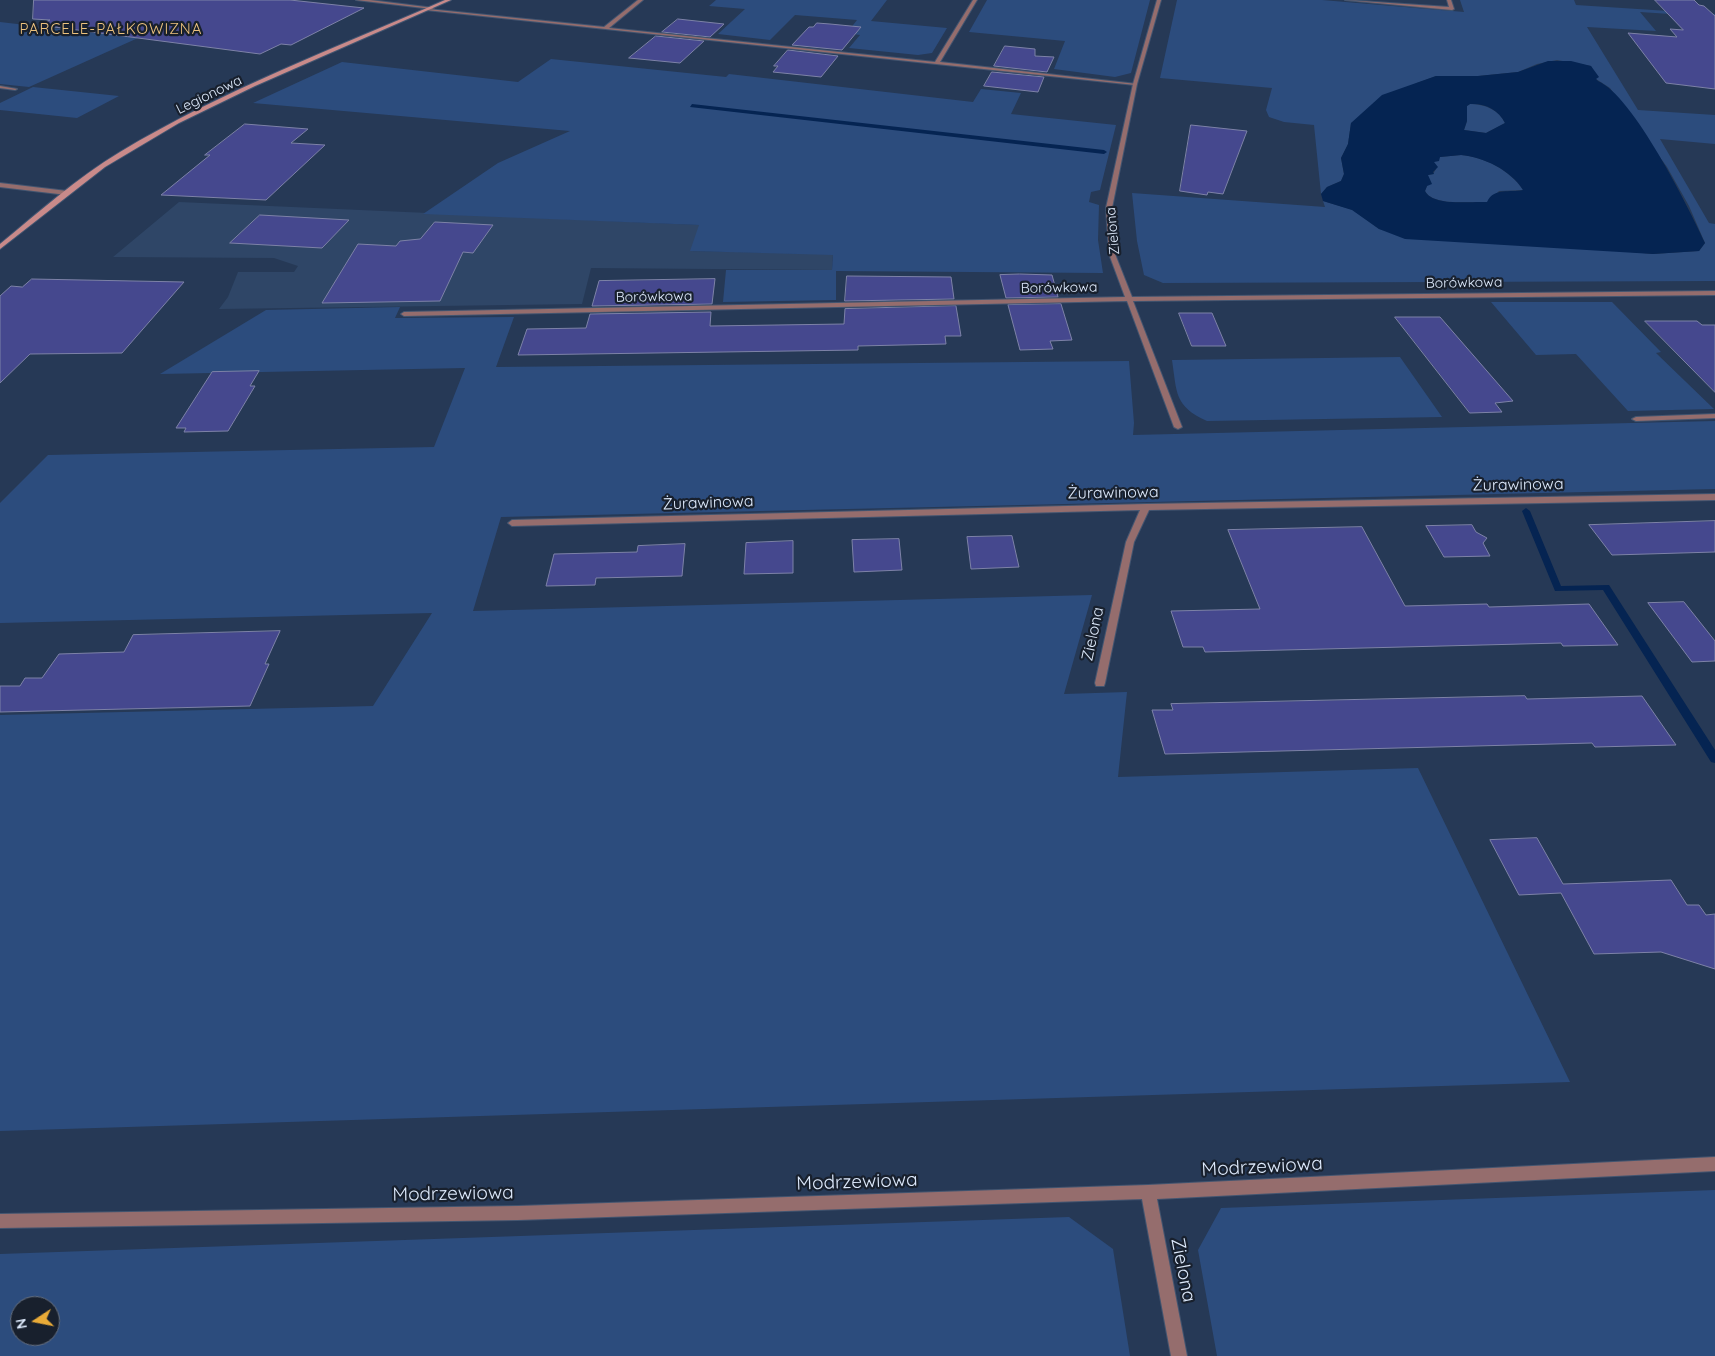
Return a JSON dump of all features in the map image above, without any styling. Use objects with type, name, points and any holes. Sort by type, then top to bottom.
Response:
[{"type":"main road","name":"Legionowa","points":[[0,247],[101,167],[132,148],[192,115],[449,0]]},
{"type":"street","points":[[358,0],[1135,84]]},
{"type":"street","points":[[606,28],[642,0]]},
{"type":"street","points":[[937,63],[975,0]]},
{"type":"street","name":"Zielona","points":[[1159,0],[1135,84],[1109,208],[1112,254],[1131,299],[1178,427]]},
{"type":"street","points":[[1347,0],[1452,9],[1449,0]]},
{"type":"street","points":[[0,87],[15,89]]},
{"type":"street","points":[[0,185],[67,193]]},
{"type":"street","name":"Borówkowa","points":[[404,314],[1131,299],[1715,293]]},
{"type":"street","points":[[1636,419],[1715,416]]},
{"type":"street","name":"Żurawinowa","points":[[512,523],[1146,507],[1715,497]]},
{"type":"street","name":"Zielona","points":[[1100,683],[1130,542],[1146,507]]},
{"type":"street","name":"Modrzewiowa","points":[[0,1221],[528,1213],[1148,1192],[1715,1164]]},
{"type":"street","name":"Zielona","points":[[1148,1192],[1179,1356]]},
{"type":"shaded area","points":[[716,0],[887,0],[871,21],[947,28],[932,53],[918,55],[849,48],[860,35],[847,33],[857,20],[795,15],[770,40],[718,34],[745,9],[709,6]]},
{"type":"shaded area","points":[[987,0],[1150,0],[1131,73],[1115,77],[1054,69],[1065,41],[969,32]]},
{"type":"shaded area","points":[[1177,0],[1322,0],[1464,12],[1460,0],[1574,0],[1576,5],[1715,14],[1715,17],[1640,12],[1656,31],[1587,27],[1638,110],[1715,115],[1715,144],[1660,139],[1709,223],[1715,224],[1715,281],[1163,283],[1144,275],[1137,241],[1132,193],[1325,207],[1323,201],[1353,210],[1379,229],[1653,254],[1699,251],[1705,243],[1689,206],[1667,167],[1610,88],[1596,79],[1591,66],[1557,60],[1537,64],[1518,72],[1478,76],[1436,76],[1417,83],[1351,123],[1348,144],[1341,158],[1344,174],[1341,181],[1327,187],[1321,194],[1314,125],[1284,122],[1269,117],[1266,110],[1272,88],[1160,78]]},
{"type":"shaded area","points":[[0,22],[138,38],[29,87],[0,84]]},
{"type":"shaded area","points":[[551,59],[726,77],[729,74],[973,102],[981,89],[1021,93],[1011,114],[1116,125],[1100,190],[1091,192],[1089,202],[1099,205],[1098,240],[1103,273],[836,271],[836,300],[723,302],[726,270],[832,270],[833,255],[690,251],[699,225],[423,214],[498,163],[570,131],[253,103],[342,62],[518,82]]},
{"type":"shaded area","points":[[1548,61],[1571,61],[1591,66],[1599,77],[1596,79],[1612,91],[1627,107],[1643,129],[1673,179],[1705,243],[1699,251],[1653,254],[1405,239],[1379,229],[1352,210],[1323,201],[1321,194],[1327,187],[1341,181],[1344,174],[1341,158],[1348,144],[1351,123],[1382,95],[1436,76],[1478,76],[1518,72]],"holes":[[[1470,104],[1491,108],[1499,114],[1505,123],[1486,133],[1464,130],[1467,121],[1467,106]],[[1461,155],[1478,158],[1496,166],[1511,176],[1523,190],[1498,192],[1490,197],[1487,202],[1444,201],[1429,196],[1425,191],[1427,186],[1432,184],[1428,175],[1434,174],[1433,172],[1438,167],[1434,162],[1439,161],[1440,157]]]},
{"type":"shaded area","points":[[33,87],[119,96],[77,118],[0,110],[0,103]]},
{"type":"shaded area","points":[[1470,104],[1481,105],[1495,111],[1505,123],[1486,133],[1464,130],[1467,121],[1467,106]]},
{"type":"shaded area","points":[[1461,155],[1479,158],[1496,166],[1511,176],[1523,190],[1499,191],[1488,202],[1444,201],[1430,196],[1425,191],[1428,175],[1433,174],[1436,169],[1433,162],[1440,157]]},
{"type":"shaded area","points":[[179,202],[700,225],[691,251],[833,254],[832,270],[591,268],[582,304],[219,309],[228,297],[238,272],[294,272],[298,266],[274,258],[113,257]]},
{"type":"shaded area","points":[[1491,302],[1612,302],[1661,352],[1656,353],[1714,409],[1628,411],[1576,354],[1536,355]]},
{"type":"shaded area","points":[[400,307],[395,318],[514,317],[496,367],[1129,361],[1134,423],[1133,435],[1715,421],[1715,489],[501,517],[473,611],[1092,595],[1064,694],[1127,692],[1118,777],[1418,768],[1570,1082],[0,1131],[0,715],[373,706],[432,613],[0,623],[0,503],[48,455],[434,447],[465,368],[160,374],[266,310]]},
{"type":"shaded area","points":[[1400,357],[1442,417],[1207,421],[1188,410],[1183,404],[1177,390],[1172,360]]},
{"type":"shaded area","points":[[1715,1190],[1715,1356],[1217,1356],[1198,1250],[1221,1208]]},
{"type":"shaded area","points":[[1069,1217],[1113,1249],[1130,1356],[0,1356],[0,1254]]},
{"type":"building","points":[[34,0],[290,0],[364,8],[291,45],[281,44],[260,54],[39,25],[50,20],[33,19]]},
{"type":"building","points":[[1655,0],[1694,0],[1715,16],[1715,89],[1666,83],[1628,33],[1677,37],[1670,29],[1683,30]]},
{"type":"building","points":[[678,19],[724,24],[710,37],[662,32]]},
{"type":"building","points":[[817,23],[861,27],[842,50],[792,45],[809,27],[813,27]]},
{"type":"building","points":[[656,36],[704,41],[680,63],[629,58]]},
{"type":"building","points":[[1005,46],[1035,49],[1035,56],[1054,57],[1047,72],[994,66]]},
{"type":"building","points":[[788,50],[838,56],[821,77],[773,72],[778,66],[774,66]]},
{"type":"building","points":[[992,72],[1044,77],[1038,92],[984,86]]},
{"type":"building","points":[[245,124],[308,129],[291,143],[325,145],[266,200],[161,195],[210,155],[205,155]]},
{"type":"building","points":[[1191,125],[1247,131],[1223,194],[1208,192],[1207,195],[1180,191]]},
{"type":"building","points":[[260,215],[349,220],[322,248],[230,243]]},
{"type":"building","points":[[435,222],[493,225],[473,253],[463,252],[440,301],[322,303],[358,244],[396,246],[400,241],[420,239]]},
{"type":"building","points":[[1000,275],[1052,275],[1058,297],[1006,298]]},
{"type":"building","points":[[847,276],[951,277],[954,299],[845,301]]},
{"type":"building","points":[[32,279],[184,282],[122,353],[30,354],[0,383],[0,296],[11,286],[22,287]]},
{"type":"building","points":[[715,279],[712,304],[592,306],[599,281]]},
{"type":"building","points":[[1061,304],[1072,340],[1050,341],[1053,349],[1020,350],[1008,305]]},
{"type":"building","points":[[956,306],[961,336],[945,336],[946,344],[858,346],[858,350],[518,355],[527,329],[586,328],[590,314],[711,312],[710,326],[844,324],[845,309]]},
{"type":"building","points":[[1179,313],[1212,313],[1226,346],[1192,346]]},
{"type":"building","points":[[1395,317],[1440,317],[1513,401],[1495,403],[1502,412],[1470,413]]},
{"type":"building","points":[[1645,321],[1697,321],[1702,325],[1715,325],[1715,392]]},
{"type":"building","points":[[259,371],[250,386],[255,386],[228,431],[184,432],[186,428],[176,428],[212,372]]},
{"type":"building","points":[[1715,521],[1715,552],[1612,555],[1589,525]]},
{"type":"building","points":[[1472,525],[1476,532],[1487,538],[1483,543],[1490,556],[1444,557],[1426,526]]},
{"type":"building","points":[[1362,527],[1405,606],[1487,604],[1489,607],[1589,604],[1618,645],[1563,646],[1561,643],[1205,652],[1203,647],[1183,647],[1171,611],[1260,609],[1228,530]]},
{"type":"building","points":[[1012,536],[1019,567],[971,569],[967,537]]},
{"type":"building","points":[[899,539],[902,570],[854,572],[852,540]]},
{"type":"building","points":[[793,541],[793,573],[744,574],[746,543]]},
{"type":"building","points":[[685,544],[682,576],[596,578],[595,585],[546,586],[554,554],[637,552],[638,546]]},
{"type":"building","points":[[1684,602],[1715,641],[1715,661],[1692,662],[1648,603]]},
{"type":"building","points":[[280,631],[265,664],[269,664],[250,706],[0,712],[0,686],[20,686],[25,678],[42,678],[59,654],[124,652],[133,635]]},
{"type":"building","points":[[1525,696],[1527,699],[1642,696],[1676,745],[1595,747],[1592,743],[1165,754],[1152,710],[1173,710],[1171,704]]},
{"type":"building","points":[[1537,838],[1563,884],[1671,880],[1687,905],[1699,905],[1706,915],[1715,914],[1715,969],[1661,952],[1594,954],[1561,893],[1519,895],[1490,840]]},
{"type":"waterway","points":[[692,106],[1104,152]]},
{"type":"waterway","points":[[1526,511],[1558,589],[1606,587],[1715,759]]},
{"type":"district","name":"PARCELE-PAŁKOWIZNA","points":[[111,29]]}]
